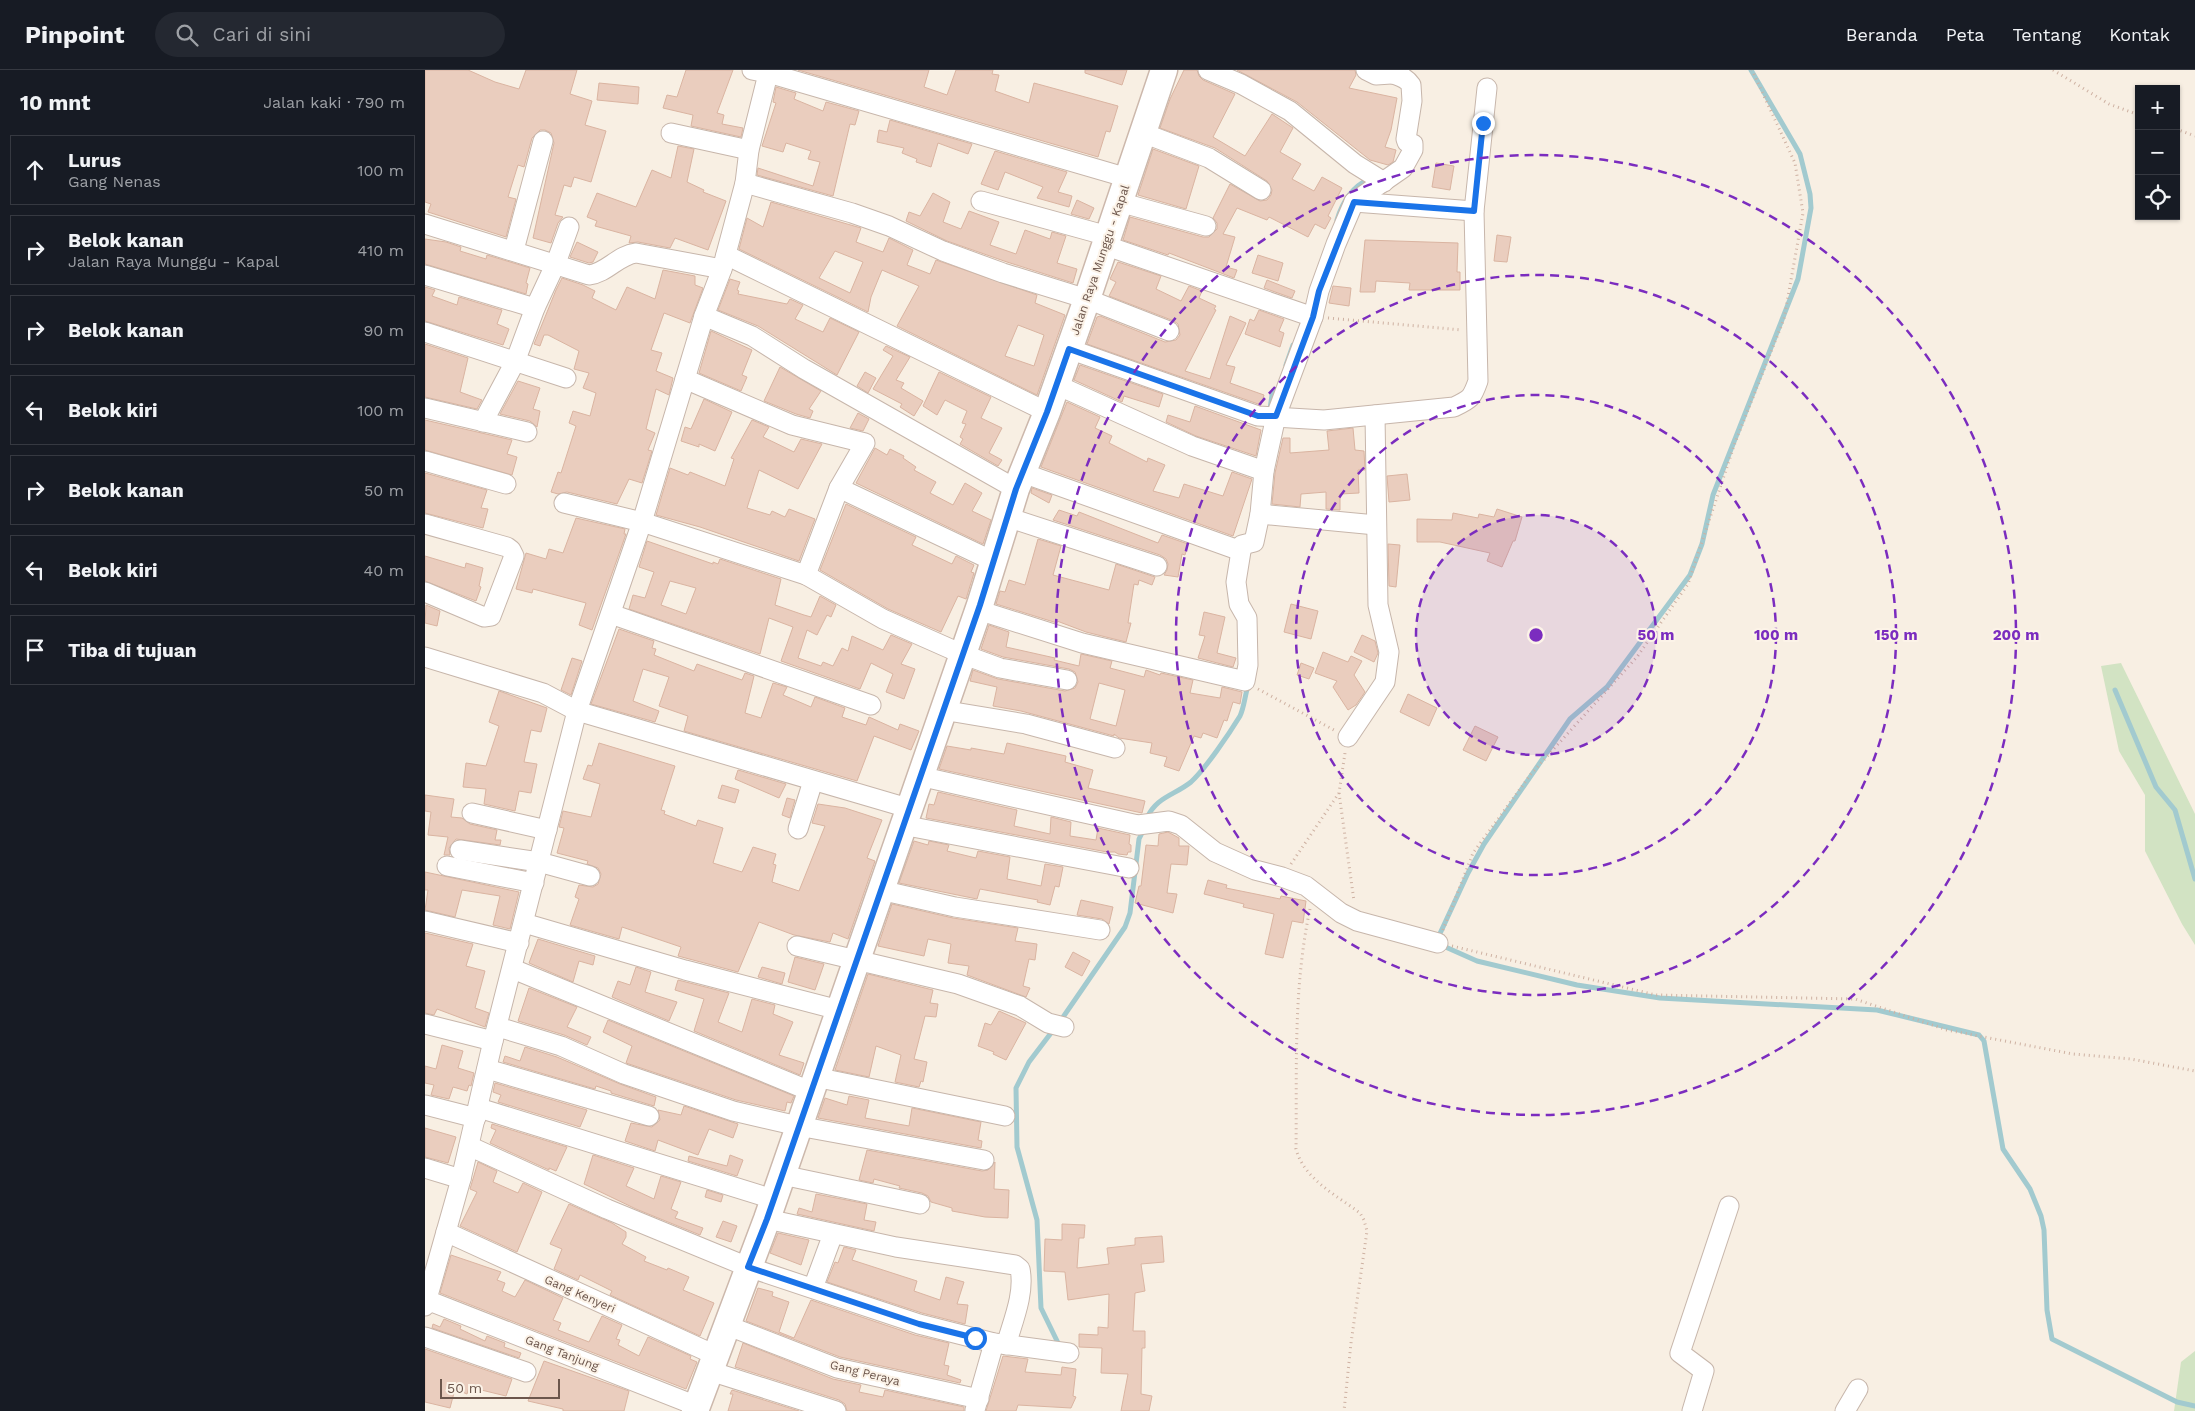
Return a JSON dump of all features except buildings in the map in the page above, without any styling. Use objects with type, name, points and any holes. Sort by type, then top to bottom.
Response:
[{"type":"street","name":"Jalan Raya Munggu - Kapal","points":[[696,1408],[774,1198],[879,890],[978,610],[1019,481],[1057,386],[1164,70]]},
{"type":"street","points":[[1208,70],[1241,84],[1290,111],[1355,164],[1384,182]]},
{"type":"street","points":[[978,610],[1082,643],[1245,681],[1248,665],[1247,618],[1239,604],[1236,582],[1242,545],[1254,542],[1260,514],[1264,471],[1276,416],[1313,317],[1323,282],[1354,202],[1403,168],[1413,150],[1413,144],[1407,142],[1406,139],[1412,101],[1411,85],[1401,75],[1388,72],[1376,75],[1366,70]]},
{"type":"street","points":[[426,1303],[430,1268],[446,1232],[461,1179],[577,711],[642,522],[703,316],[724,262],[745,183],[763,71],[1123,190],[1206,226]]},
{"type":"street","points":[[1069,349],[1258,416],[1325,420],[1454,407],[1473,397],[1478,381],[1474,211],[1487,88]]},
{"type":"street","points":[[671,133],[749,150]]},
{"type":"street","points":[[1143,133],[1209,158],[1261,190]]},
{"type":"street","points":[[514,250],[543,141]]},
{"type":"street","points":[[745,183],[852,213],[889,226],[943,251],[994,270],[1087,298],[1169,331]]},
{"type":"street","points":[[981,201],[1106,240],[1313,317]]},
{"type":"street","points":[[1354,202],[1474,211]]},
{"type":"street","points":[[425,224],[556,263],[582,273],[594,274],[624,256],[636,253],[724,262],[1047,412]]},
{"type":"street","points":[[483,422],[515,362],[569,227]]},
{"type":"street","points":[[425,275],[535,308]]},
{"type":"street","points":[[703,316],[752,336],[804,369],[1019,481],[1241,551]]},
{"type":"street","points":[[425,332],[565,378]]},
{"type":"street","points":[[685,379],[792,425],[865,444],[839,488],[806,575]]},
{"type":"street","points":[[1057,386],[1192,446],[1264,471]]},
{"type":"street","points":[[425,408],[527,432]]},
{"type":"street","points":[[1348,737],[1385,682],[1389,652],[1378,606],[1375,415]]},
{"type":"street","points":[[425,461],[506,484]]},
{"type":"street","points":[[839,488],[993,561]]},
{"type":"street","points":[[564,503],[642,522],[806,575],[883,620],[962,654],[1000,668],[1067,680]]},
{"type":"street","points":[[1260,514],[1376,525]]},
{"type":"street","points":[[1007,517],[1157,566]]},
{"type":"street","points":[[425,524],[507,547],[514,556],[491,616],[484,617],[425,592]]},
{"type":"street","points":[[611,614],[871,705]]},
{"type":"street","points":[[425,657],[543,692],[577,711],[813,781],[905,817],[1129,868]]},
{"type":"street","points":[[942,710],[1026,724],[1115,748]]},
{"type":"street","points":[[919,776],[1138,825],[1169,821],[1181,825],[1215,852],[1255,870],[1282,876],[1314,890],[1341,913],[1357,921],[1438,943]]},
{"type":"street","points":[[798,829],[813,781]]},
{"type":"street","points":[[472,812],[547,830]]},
{"type":"street","points":[[460,850],[539,862],[590,876]]},
{"type":"street","points":[[447,866],[534,883]]},
{"type":"street","points":[[879,890],[955,907],[1100,930]]},
{"type":"street","points":[[425,921],[519,944]]},
{"type":"street","points":[[524,923],[695,972],[839,1010]]},
{"type":"street","points":[[797,946],[958,984],[1020,1006],[1048,1021]]},
{"type":"street","points":[[513,969],[813,1084],[1005,1116]]},
{"type":"street","points":[[425,1024],[561,1046],[624,1074],[733,1111],[798,1126],[984,1160]]},
{"type":"street","points":[[487,1069],[649,1116]]},
{"type":"street","points":[[425,1105],[477,1113],[774,1198],[920,1204]]},
{"type":"street","points":[[469,1146],[607,1208],[748,1267],[919,1324],[1000,1344],[1069,1353]]},
{"type":"street","points":[[425,1168],[461,1179]]},
{"type":"street","points":[[774,1198],[833,1234],[896,1247],[1015,1265],[1020,1269],[1020,1297],[977,1405]]},
{"type":"street","points":[[1692,1411],[1705,1371],[1680,1353],[1729,1206]]},
{"type":"street","name":"Gang Kenyeri","points":[[446,1232],[713,1363],[836,1411]]},
{"type":"street","points":[[813,1288],[833,1234]]},
{"type":"street","name":"Gang Tanjung","points":[[426,1303],[696,1408]]},
{"type":"street","name":"Gang Peraya","points":[[726,1326],[837,1368],[977,1405]]},
{"type":"street","points":[[425,1337],[526,1372]]},
{"type":"street","points":[[1845,1411],[1858,1389]]},
{"type":"path","points":[[1753,70],[1795,163],[1803,213],[1784,319],[1735,443],[1688,584],[1637,657],[1531,774],[1473,853],[1438,943],[1656,995],[1855,999],[1947,1030],[2073,1054],[2131,1059],[2195,1071]]},
{"type":"path","points":[[2053,70],[2109,104],[2135,114]]},
{"type":"path","points":[[2179,130],[2195,136]]},
{"type":"path","points":[[1313,317],[1478,331]]},
{"type":"path","points":[[1245,681],[1348,737],[1339,793],[1357,921]]},
{"type":"path","points":[[1282,876],[1339,793]]},
{"type":"path","points":[[1314,890],[1303,939],[1297,990],[1296,1149],[1300,1162],[1307,1172],[1360,1213],[1367,1231],[1351,1343],[1344,1411]]},
{"type":"green space","points":[[2121,663],[2195,814],[2195,945],[2182,924],[2145,851],[2145,795],[2119,751],[2101,666]]},
{"type":"green space","points":[[2195,1351],[2195,1411],[2174,1411],[2181,1362]]},
{"type":"waterway","points":[[1437,940],[1468,873],[1484,844],[1570,719],[1607,687],[1690,575],[1702,544],[1713,495],[1798,279],[1811,208],[1810,194],[1800,154],[1751,70]]},
{"type":"waterway","points":[[1337,220],[1349,196],[1358,186],[1369,179]]},
{"type":"waterway","points":[[1286,365],[1293,345]]},
{"type":"waterway","points":[[1270,409],[1272,395],[1280,386]]},
{"type":"waterway","points":[[1147,818],[1155,805],[1191,782],[1210,760],[1240,716],[1248,686]]},
{"type":"waterway","points":[[2115,690],[2156,787],[2175,810],[2195,879]]},
{"type":"waterway","points":[[1059,1023],[1125,927],[1130,913],[1139,839],[1143,831]]},
{"type":"waterway","points":[[1441,945],[1477,961],[1577,985],[1660,998],[1877,1010],[1979,1035],[1984,1041],[2003,1149],[2030,1189],[2041,1216],[2044,1230],[2047,1310],[2052,1339],[2177,1402],[2195,1406]]},
{"type":"waterway","points":[[1054,1029],[1029,1062],[1016,1088],[1017,1147],[1037,1220],[1041,1308],[1060,1347]]},
{"type":"route","points":[[975,1338],[919,1324],[748,1267],[767,1219],[855,960],[980,605],[1016,489],[1047,412],[1069,349],[1258,416],[1276,416],[1313,317],[1319,291],[1336,244],[1354,202],[1474,211],[1483,123]]}]
